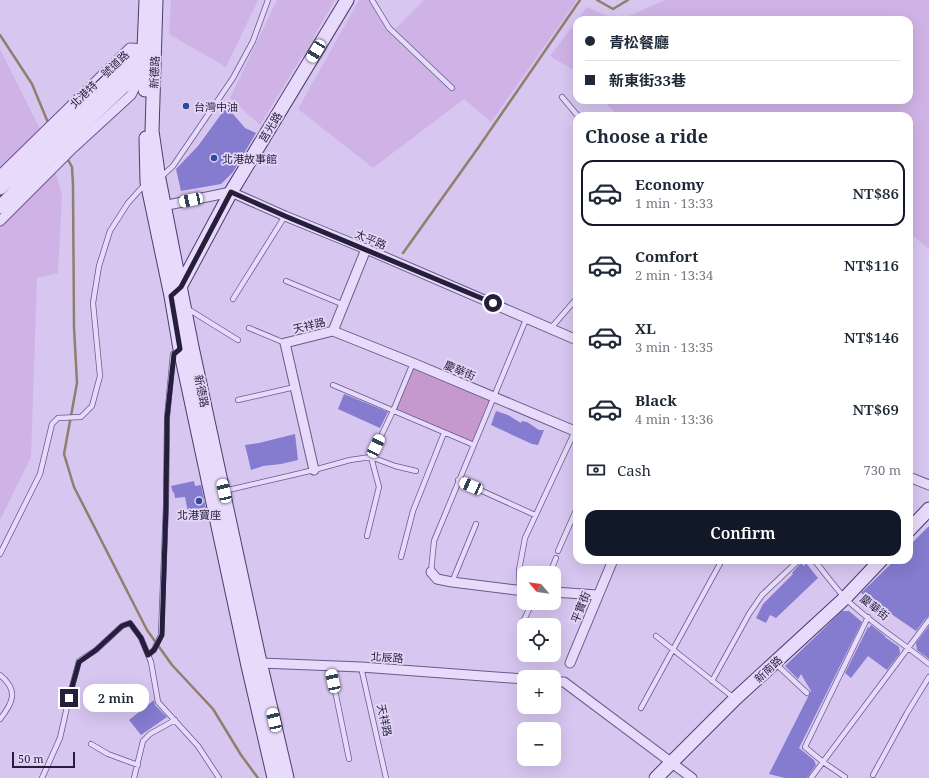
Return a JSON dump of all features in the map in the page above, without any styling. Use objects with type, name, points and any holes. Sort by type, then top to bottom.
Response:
[{"type":"main road","name":"新德路","points":[[144,49],[146,0]]},
{"type":"main road","name":"新德路","points":[[156,0],[149,66],[153,181],[171,296],[224,491],[274,778]]},
{"type":"main road","name":"莒光路","points":[[171,296],[181,287],[231,192],[347,0]]},
{"type":"main road","name":"北港特一號道路","points":[[64,134],[149,66],[144,49]]},
{"type":"main road","name":"北港特一號道路","points":[[64,134],[144,49]]},
{"type":"main road","points":[[0,188],[64,134]]},
{"type":"main road","points":[[0,207],[48,149]]},
{"type":"main road","name":"新德路","points":[[158,207],[181,287],[184,307],[186,348],[254,664],[287,778]]},
{"type":"main road","points":[[913,526],[929,509]]},
{"type":"main road","name":"新南路","points":[[656,778],[735,699],[845,598],[877,564]]},
{"type":"street","points":[[0,221],[48,149],[64,134]]},
{"type":"street","points":[[0,174],[48,149]]},
{"type":"street","points":[[158,207],[231,192]]},
{"type":"street","name":"太平路","points":[[231,192],[573,338]]},
{"type":"street","name":"天祥路","points":[[314,470],[285,343],[333,331],[366,249]]},
{"type":"street","name":"慶華街","points":[[333,331],[573,431]]},
{"type":"street","points":[[913,479],[929,485]]},
{"type":"street","name":"平實街","points":[[570,663],[611,564]]},
{"type":"street","points":[[431,572],[437,579],[517,589]]},
{"type":"street","points":[[561,592],[597,595]]},
{"type":"street","name":"北辰路","points":[[254,664],[360,667],[517,679]]},
{"type":"street","points":[[561,682],[564,682],[692,778]]},
{"type":"lane","points":[[0,554],[40,474],[52,424],[58,418],[81,417],[92,406],[100,376],[93,303],[99,266],[110,231],[128,203],[173,166],[233,78],[253,41],[268,0]]},
{"type":"lane","points":[[372,0],[389,28],[452,88]]},
{"type":"lane","points":[[562,98],[574,112]]},
{"type":"lane","points":[[233,299],[285,216]]},
{"type":"lane","points":[[286,280],[344,305]]},
{"type":"lane","points":[[551,328],[573,303]]},
{"type":"lane","points":[[184,307],[238,340]]},
{"type":"lane","points":[[431,572],[434,541],[458,480],[527,318]]},
{"type":"lane","points":[[249,328],[285,343]]},
{"type":"lane","points":[[148,655],[154,650],[162,635],[167,418],[174,354],[186,348]]},
{"type":"lane","points":[[367,536],[379,487],[371,457],[413,363]]},
{"type":"lane","points":[[333,386],[474,445]]},
{"type":"lane","points":[[238,400],[295,387]]},
{"type":"lane","points":[[401,556],[413,510],[444,433]]},
{"type":"lane","points":[[520,566],[525,538],[573,438]]},
{"type":"lane","points":[[224,491],[350,460],[371,457],[395,466],[416,471]]},
{"type":"lane","points":[[458,480],[536,515]]},
{"type":"lane","points":[[558,551],[573,517]]},
{"type":"lane","points":[[452,582],[476,524]]},
{"type":"lane","points":[[553,566],[556,558]]},
{"type":"lane","points":[[641,708],[720,564]]},
{"type":"lane","points":[[712,681],[749,614],[762,595],[794,564]]},
{"type":"lane","name":"慶華街","points":[[817,564],[845,598],[929,664]]},
{"type":"lane","points":[[845,777],[805,748],[868,617]]},
{"type":"lane","points":[[811,778],[929,620]]},
{"type":"lane","points":[[42,778],[60,738],[79,662],[96,650],[122,626],[130,623],[141,638],[151,662],[158,702],[198,746],[219,778]]},
{"type":"lane","points":[[656,636],[735,699]]},
{"type":"lane","points":[[775,663],[807,692]]},
{"type":"lane","points":[[330,666],[350,759]]},
{"type":"lane","name":"天祥路","points":[[360,667],[386,778]]},
{"type":"lane","points":[[0,675],[7,680],[13,692],[10,707],[0,719]]},
{"type":"lane","points":[[874,776],[907,713],[929,677]]},
{"type":"lane","points":[[134,778],[143,741],[150,734],[175,720]]},
{"type":"lane","points":[[91,744],[108,754],[138,765]]},
{"type":"shaded area","points":[[171,0],[258,0],[226,67],[169,34]]},
{"type":"shaded area","points":[[277,0],[335,0],[260,125],[230,98]]},
{"type":"shaded area","points":[[359,0],[371,0],[393,31],[424,0],[577,0],[491,122],[464,99],[373,168],[298,109]]},
{"type":"shaded area","points":[[665,0],[929,0],[929,249],[913,236],[913,112],[614,112],[607,104],[913,104],[913,16],[629,16]]},
{"type":"shaded area","points":[[587,7],[608,16],[580,16]]},
{"type":"shaded area","points":[[573,25],[573,70],[550,56]]},
{"type":"shaded area","points":[[0,49],[46,141],[62,194],[58,273],[37,278],[31,457],[0,520]]},
{"type":"shaded area","points":[[413,363],[494,397],[474,445],[393,411]]},
{"type":"building","name":"北港故事館","points":[[225,109],[233,114],[245,128],[256,133],[233,172],[221,184],[181,191],[176,169],[198,146]]},
{"type":"building","points":[[344,394],[388,412],[380,428],[338,409]]},
{"type":"building","points":[[496,411],[508,415],[521,423],[522,421],[527,422],[539,430],[544,430],[538,445],[532,444],[491,425]]},
{"type":"building","points":[[295,434],[298,460],[263,466],[251,470],[245,445]]},
{"type":"building","name":"北港寶座","points":[[194,481],[195,486],[201,485],[208,519],[196,521],[194,511],[188,512],[185,497],[175,498],[174,492],[173,493],[171,486]]},
{"type":"building","points":[[929,526],[929,616],[916,631],[861,593],[891,564],[913,564],[913,542]]},
{"type":"building","points":[[800,564],[804,566],[807,564],[818,578],[776,618],[770,615],[766,623],[756,618],[763,604],[793,574],[792,573]]},
{"type":"building","points":[[842,611],[849,611],[862,622],[799,748],[814,760],[816,765],[807,778],[785,778],[769,774],[811,691],[801,674],[798,679],[785,666]]},
{"type":"building","points":[[871,625],[899,647],[900,653],[887,670],[868,656],[851,678],[845,673],[868,627],[869,628]]},
{"type":"building","points":[[929,626],[929,659],[917,650],[916,643]]},
{"type":"building","points":[[154,700],[155,705],[167,717],[141,735],[129,720]]},
{"type":"waterway","points":[[403,253],[478,148],[580,0]]},
{"type":"waterway","points":[[597,0],[613,9],[628,0]]},
{"type":"waterway","points":[[0,35],[32,84],[49,125]]},
{"type":"waterway","points":[[67,158],[72,167],[73,185],[74,327],[77,383],[64,454],[74,487],[147,630],[172,665],[213,709],[241,755],[258,778]]},
{"type":"place","name":"台灣中油","points":[[186,106]]},
{"type":"place","name":"北港故事館","points":[[214,158]]},
{"type":"place","name":"北港寶座","points":[[199,501]]},
{"type":"route","points":[[69,698],[79,662],[96,650],[122,626],[130,623],[141,638],[148,655],[154,650],[162,635],[167,418],[174,354],[180,349],[171,296],[181,287],[231,192],[493,303]]}]
